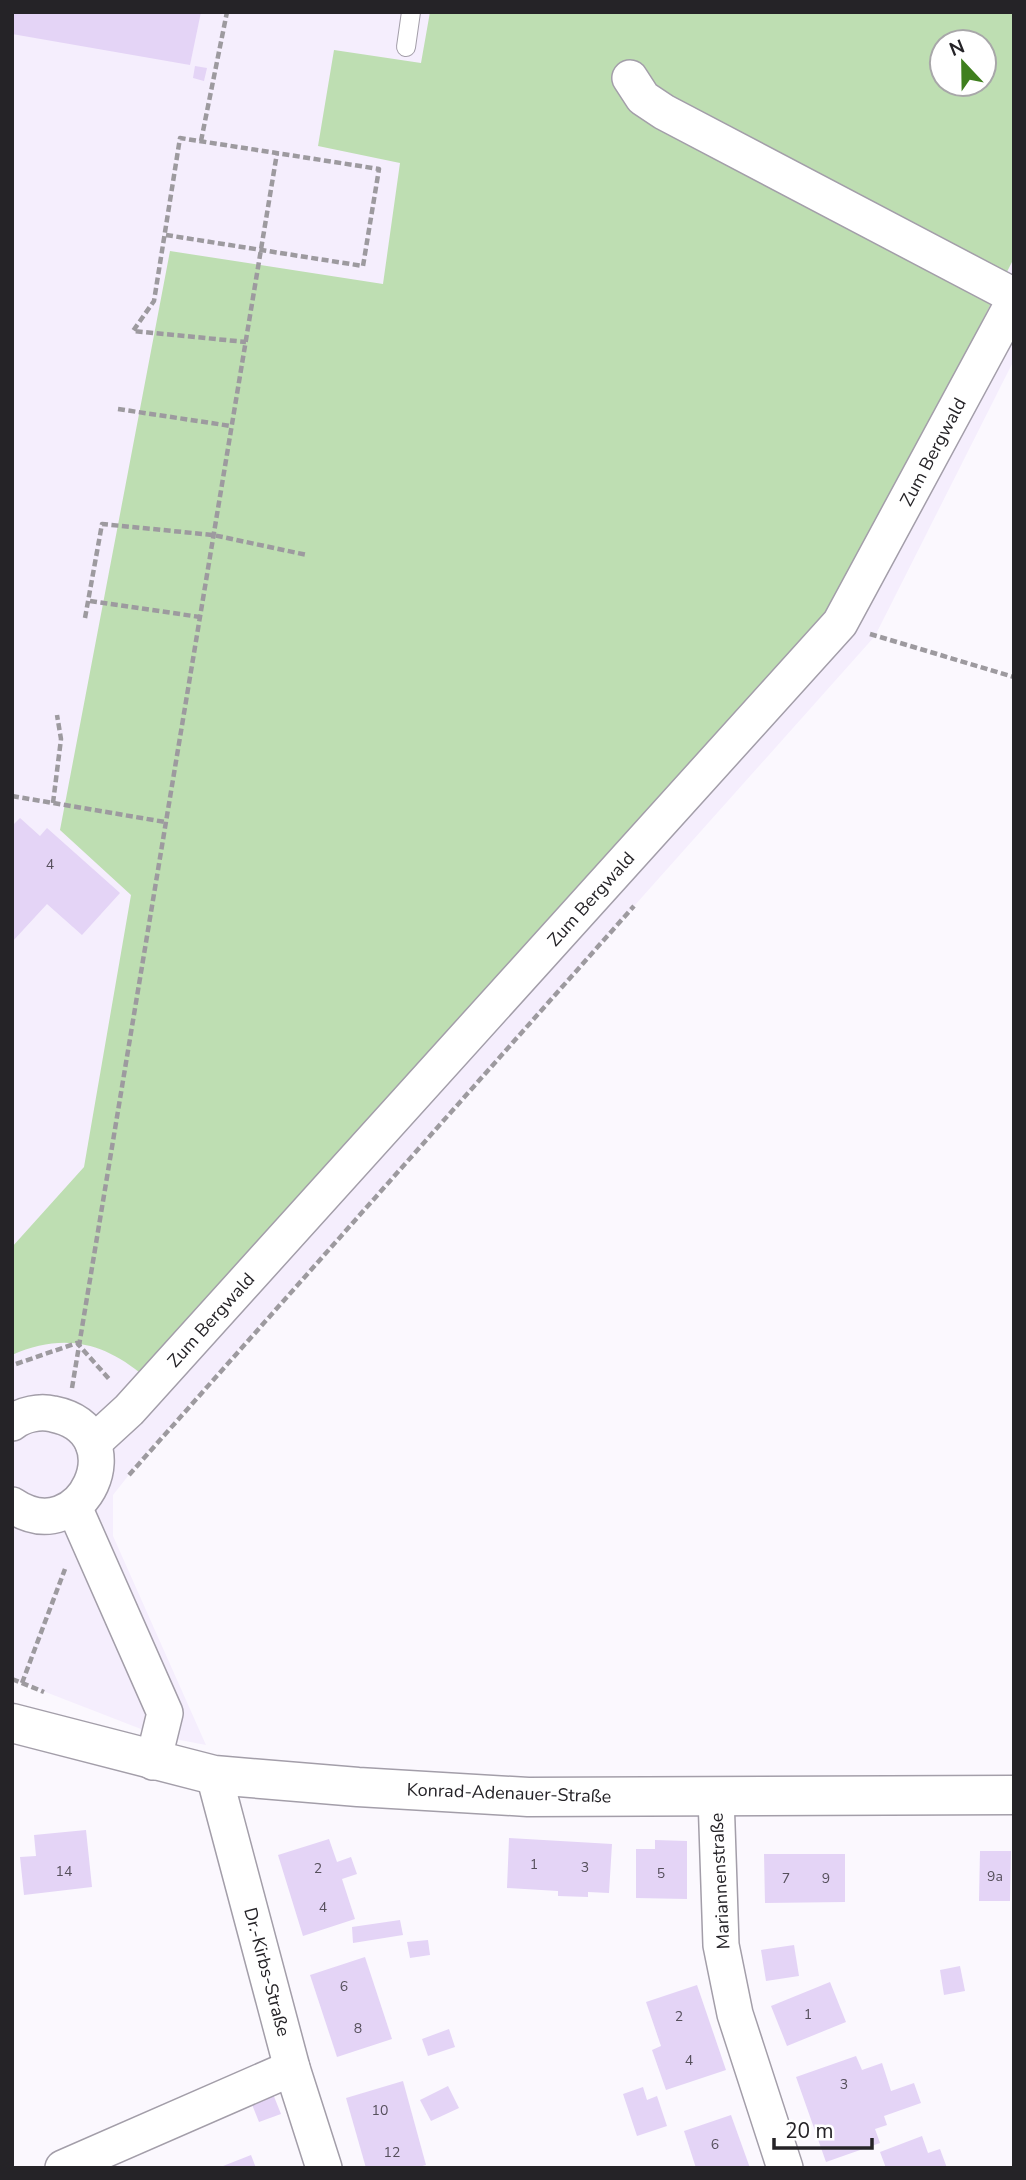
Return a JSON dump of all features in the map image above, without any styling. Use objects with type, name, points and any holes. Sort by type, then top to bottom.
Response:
[{"type":"main road","name":"Konrad-Adenauer-Straße","points":[[12,1723],[156,1749],[214,1775],[528,1797],[1014,1795]]},
{"type":"street","points":[[630,78],[643,98],[664,112],[1014,299]]},
{"type":"street","name":"Zum Bergwald","points":[[93,1443],[129,1410],[840,623],[1014,299]]},
{"type":"street","points":[[12,1505],[34,1515],[55,1516],[74,1507],[93,1485],[97,1464],[93,1443],[83,1428],[68,1417],[42,1411],[14,1417]]},
{"type":"street","points":[[74,1507],[164,1713],[156,1749]]},
{"type":"street","name":"Dr.-Kirbs-Straße","points":[[214,1775],[292,2068],[324,2168]]},
{"type":"street","name":"Mariannenstraße","points":[[716,1796],[721,1945],[738,2027],[785,2168]]},
{"type":"street","points":[[62,2168],[292,2068]]},
{"type":"lane","points":[[406,47],[411,12]]},
{"type":"path","points":[[201,141],[227,12]]},
{"type":"path","points":[[166,235],[363,266],[379,169],[180,138],[154,301],[133,331],[246,342]]},
{"type":"path","points":[[68,1417],[78,1343],[277,153]]},
{"type":"path","points":[[118,409],[231,426]]},
{"type":"path","points":[[85,618],[102,524],[213,535],[307,555]]},
{"type":"path","points":[[90,601],[200,617]]},
{"type":"path","points":[[840,623],[1014,677]]},
{"type":"path","points":[[866,646],[881,624]]},
{"type":"path","points":[[53,803],[61,739],[57,715]]},
{"type":"path","points":[[12,796],[165,822]]},
{"type":"path","points":[[121,1485],[636,905]]},
{"type":"path","points":[[16,1364],[78,1343]]},
{"type":"path","points":[[78,1343],[111,1381]]},
{"type":"path","points":[[22,1683],[69,1558]]},
{"type":"shaded area","points":[[12,12],[1014,12],[1014,360],[875,636],[147,1452],[113,1495],[113,1536],[206,1745],[159,1736],[12,1679]]},
{"type":"green space","points":[[430,12],[1014,12],[1014,258],[832,618],[145,1377],[114,1355],[82,1344],[48,1344],[12,1355],[12,1247],[84,1167],[131,895],[60,830],[170,251],[383,284],[400,163],[318,146],[334,50],[421,63]]},
{"type":"building","points":[[12,12],[201,12],[190,65],[12,34]]},
{"type":"building","points":[[195,66],[207,68],[204,81],[193,78]]},
{"type":"building","points":[[20,818],[40,836],[47,828],[120,893],[82,935],[47,904],[12,942],[12,826]]},
{"type":"building","points":[[86,1830],[92,1887],[24,1895],[20,1857],[36,1856],[34,1835]]},
{"type":"building","points":[[509,1838],[612,1844],[609,1893],[588,1892],[588,1897],[558,1896],[558,1891],[507,1888]]},
{"type":"building","points":[[329,1839],[337,1862],[351,1857],[357,1874],[342,1879],[355,1919],[303,1936],[278,1855]]},
{"type":"building","points":[[655,1840],[687,1841],[687,1899],[636,1898],[636,1849],[655,1849]]},
{"type":"building","points":[[980,1851],[1011,1851],[1010,1901],[979,1901]]},
{"type":"building","points":[[764,1854],[845,1854],[845,1902],[765,1903]]},
{"type":"building","points":[[400,1920],[403,1935],[353,1943],[352,1927]]},
{"type":"building","points":[[428,1940],[430,1955],[410,1958],[407,1942]]},
{"type":"building","points":[[794,1945],[799,1976],[766,1981],[761,1950]]},
{"type":"building","points":[[365,1957],[392,2039],[337,2057],[310,1975]]},
{"type":"building","points":[[960,1966],[965,1991],[944,1995],[940,1970]]},
{"type":"building","points":[[830,1982],[846,2022],[787,2046],[771,2006]]},
{"type":"building","points":[[697,1985],[726,2070],[666,2090],[652,2050],[661,2046],[646,2002]]},
{"type":"building","points":[[449,2029],[455,2047],[428,2056],[422,2039]]},
{"type":"building","points":[[856,2056],[862,2070],[882,2063],[891,2091],[914,2083],[921,2103],[884,2116],[887,2125],[875,2129],[880,2143],[826,2162],[796,2077]]},
{"type":"building","points":[[403,2081],[426,2165],[415,2168],[366,2168],[346,2098]]},
{"type":"building","points":[[448,2086],[459,2108],[431,2121],[420,2100]]},
{"type":"building","points":[[643,2087],[647,2100],[657,2096],[667,2126],[637,2136],[623,2094]]},
{"type":"building","points":[[273,2094],[281,2114],[259,2122],[251,2102]]},
{"type":"building","points":[[731,2115],[750,2168],[696,2168],[684,2131]]},
{"type":"building","points":[[922,2136],[928,2153],[940,2149],[947,2168],[886,2168],[880,2152]]},
{"type":"building","points":[[251,2155],[256,2168],[218,2168]]}]
